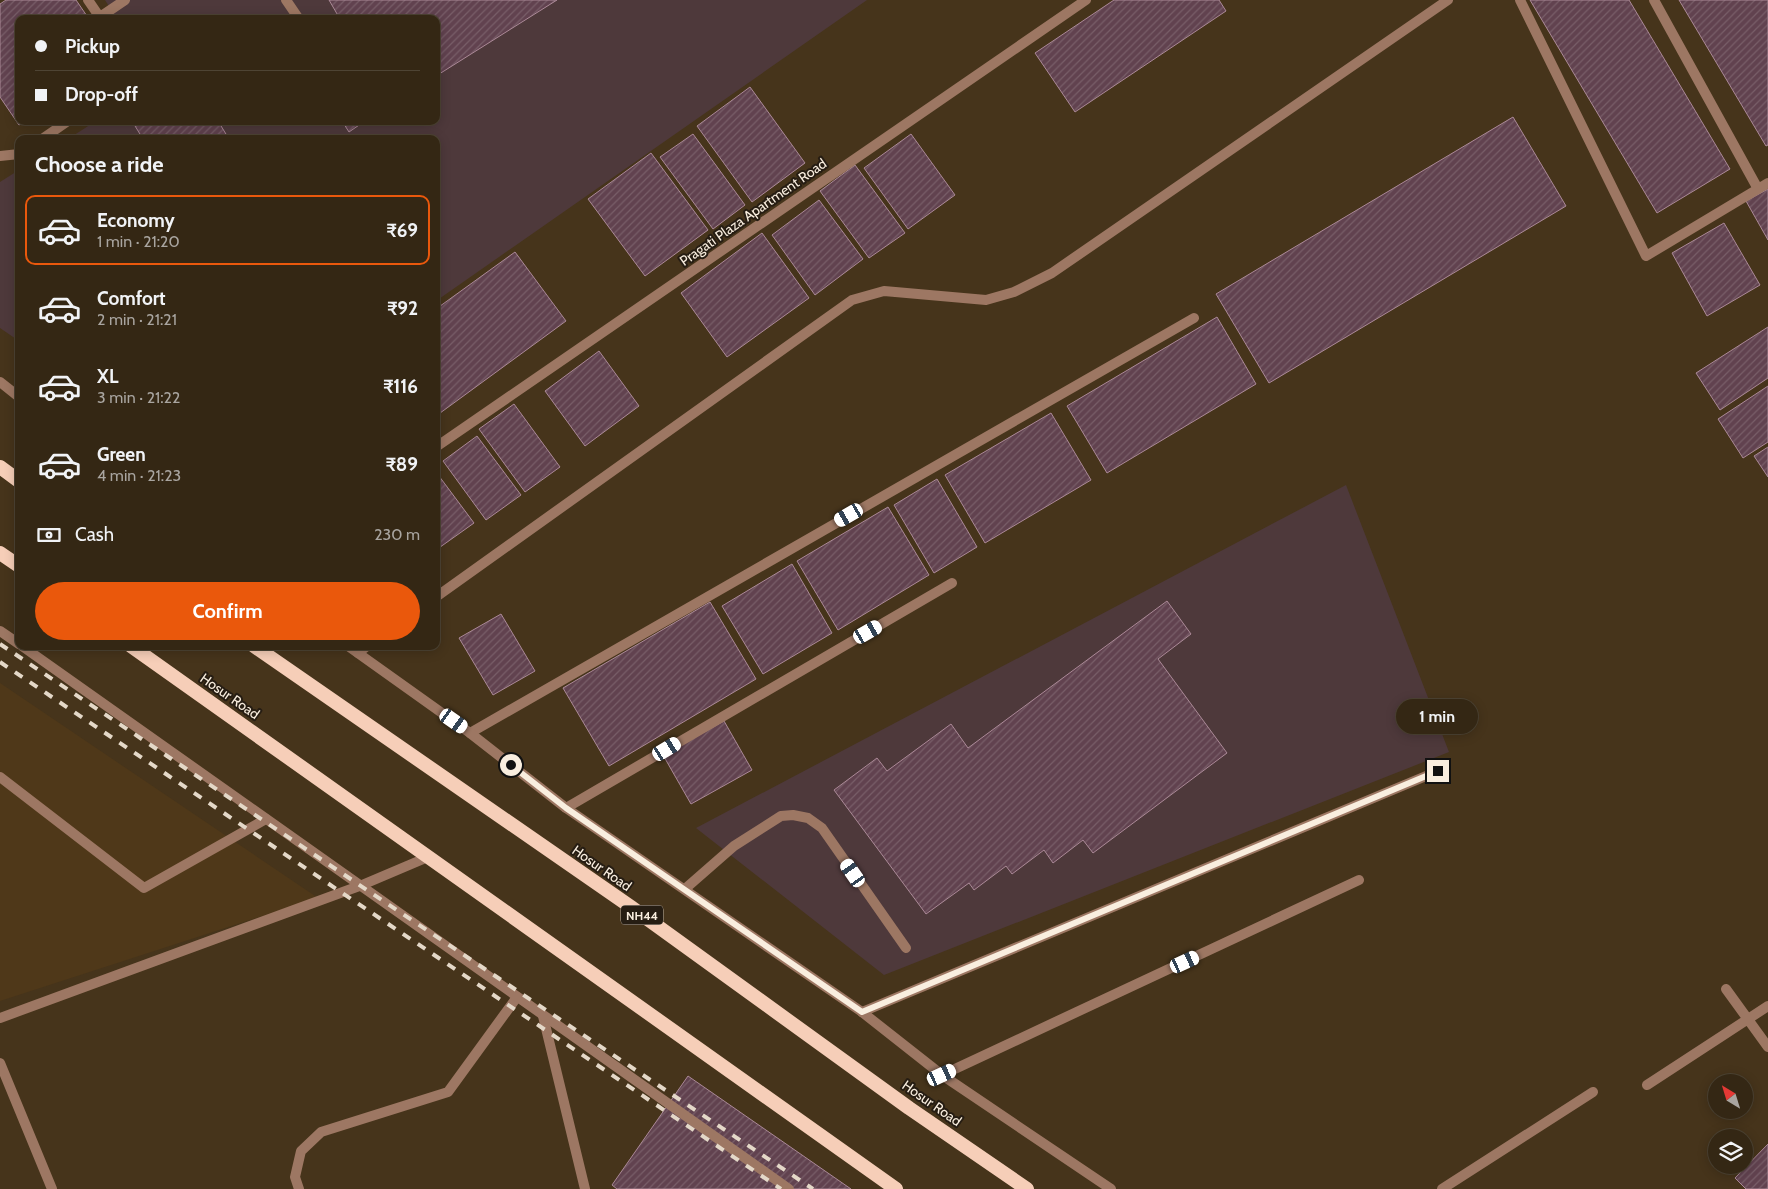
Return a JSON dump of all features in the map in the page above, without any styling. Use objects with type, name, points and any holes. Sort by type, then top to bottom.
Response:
[{"type":"highway","points":[[0,468],[15,478]]},
{"type":"highway","points":[[0,553],[15,563]]},
{"type":"highway","name":"Hosur Road","points":[[137,650],[896,1189]]},
{"type":"highway","name":"Hosur Road","points":[[260,650],[631,907],[909,1108],[1027,1189]]},
{"type":"street","points":[[88,0],[98,15]]},
{"type":"street","points":[[104,15],[125,0]]},
{"type":"street","points":[[286,0],[296,15]]},
{"type":"street","name":"Pragati Plaza Apartment Road","points":[[440,444],[1086,0]]},
{"type":"street","points":[[440,594],[852,300],[884,291],[986,300],[1014,292],[1052,273],[1448,0]]},
{"type":"street","points":[[1520,0],[1646,256],[1768,183]]},
{"type":"street","points":[[1654,0],[1758,189]]},
{"type":"street","points":[[48,135],[62,125]]},
{"type":"street","points":[[0,156],[15,154]]},
{"type":"street","points":[[470,733],[1194,318]]},
{"type":"street","points":[[0,382],[15,393]]},
{"type":"street","points":[[566,808],[952,583]]},
{"type":"street","points":[[0,631],[15,642]]},
{"type":"street","points":[[27,650],[362,885],[542,1016],[789,1189]]},
{"type":"street","points":[[354,650],[470,733],[566,808],[686,888],[862,1012],[942,1075],[1111,1189]]},
{"type":"street","points":[[358,653],[362,650]]},
{"type":"street","points":[[862,1012],[1438,771]]},
{"type":"street","points":[[0,778],[144,888],[266,819]]},
{"type":"street","points":[[686,888],[734,846],[781,816],[792,815],[808,818],[822,828],[906,948]]},
{"type":"street","points":[[0,1018],[362,885],[428,857]]},
{"type":"street","points":[[942,1075],[1358,880]]},
{"type":"street","points":[[1726,989],[1768,1047]]},
{"type":"street","points":[[299,1189],[295,1177],[301,1151],[322,1132],[448,1092],[517,998]]},
{"type":"street","points":[[1647,1085],[1768,1006]]},
{"type":"street","points":[[542,1016],[585,1189]]},
{"type":"street","points":[[0,1062],[52,1189]]},
{"type":"street","points":[[1442,1189],[1593,1092]]},
{"type":"shaded area","points":[[105,0],[867,0],[440,298],[440,135],[74,135],[90,125],[440,125],[440,15],[114,15]]},
{"type":"shaded area","points":[[15,173],[15,338],[0,328],[0,182]]},
{"type":"shaded area","points":[[1346,485],[1449,752],[884,975],[696,828]]},
{"type":"shaded area","points":[[0,683],[318,898],[0,1001]]},
{"type":"building","points":[[6,0],[76,0],[86,15],[15,15],[15,119],[0,97],[0,4]]},
{"type":"building","points":[[329,0],[557,0],[440,73],[440,15],[338,15]]},
{"type":"building","points":[[1114,0],[1219,0],[1226,11],[1075,112],[1035,53]]},
{"type":"building","points":[[1530,0],[1629,0],[1730,169],[1657,213]]},
{"type":"building","points":[[1679,0],[1768,0],[1768,145],[1766,146]]},
{"type":"building","points":[[750,87],[805,163],[752,202],[697,126]]},
{"type":"building","points":[[1513,117],[1566,206],[1269,383],[1216,294]]},
{"type":"building","points":[[134,125],[220,125],[227,135],[141,135]]},
{"type":"building","points":[[345,125],[359,125],[349,132]]},
{"type":"building","points":[[693,134],[745,205],[713,229],[660,157]]},
{"type":"building","points":[[911,134],[955,195],[908,229],[864,168]]},
{"type":"building","points":[[651,153],[708,230],[645,276],[588,199]]},
{"type":"building","points":[[855,165],[905,233],[869,258],[820,191]]},
{"type":"building","points":[[1768,189],[1768,240],[1746,201]]},
{"type":"building","points":[[819,200],[863,259],[815,295],[772,235]]},
{"type":"building","points":[[1724,223],[1760,285],[1707,316],[1672,253]]},
{"type":"building","points":[[762,233],[809,298],[727,357],[681,293]]},
{"type":"building","points":[[515,252],[566,321],[440,413],[440,306]]},
{"type":"building","points":[[1217,317],[1256,384],[1107,473],[1067,406]]},
{"type":"building","points":[[1768,327],[1768,378],[1720,410],[1696,373]]},
{"type":"building","points":[[599,351],[639,406],[585,446],[545,391]]},
{"type":"building","points":[[1768,386],[1768,442],[1743,458],[1718,419]]},
{"type":"building","points":[[514,404],[560,467],[525,492],[479,429]]},
{"type":"building","points":[[1051,413],[1091,480],[985,543],[945,475]]},
{"type":"building","points":[[477,436],[521,495],[486,520],[443,461]]},
{"type":"building","points":[[1768,447],[1768,477],[1754,456]]},
{"type":"building","points":[[440,477],[474,523],[440,547]]},
{"type":"building","points":[[937,479],[977,547],[934,573],[894,505]]},
{"type":"building","points":[[888,507],[929,575],[838,630],[797,561]]},
{"type":"building","points":[[792,564],[832,633],[763,674],[722,606]]},
{"type":"building","points":[[1167,601],[1191,634],[1158,659],[1227,753],[1093,853],[1083,840],[1053,863],[1044,850],[1012,874],[1006,866],[974,890],[969,883],[926,914],[834,790],[877,758],[887,771],[951,724],[968,748]]},
{"type":"building","points":[[710,602],[756,679],[609,766],[563,688]]},
{"type":"building","points":[[501,614],[535,671],[493,695],[459,638]]},
{"type":"building","points":[[724,721],[752,770],[691,804],[663,755]]},
{"type":"building","points":[[688,1076],[851,1189],[617,1189],[612,1185]]},
{"type":"building","points":[[1768,1144],[1768,1189],[1746,1189],[1735,1178],[1739,1174],[1753,1174],[1753,1159]]},
{"type":"railway","points":[[0,644],[813,1189]]},
{"type":"railway","points":[[0,662],[781,1189]]},
{"type":"route","points":[[511,765],[566,808],[686,888],[862,1012],[1438,771]]}]
